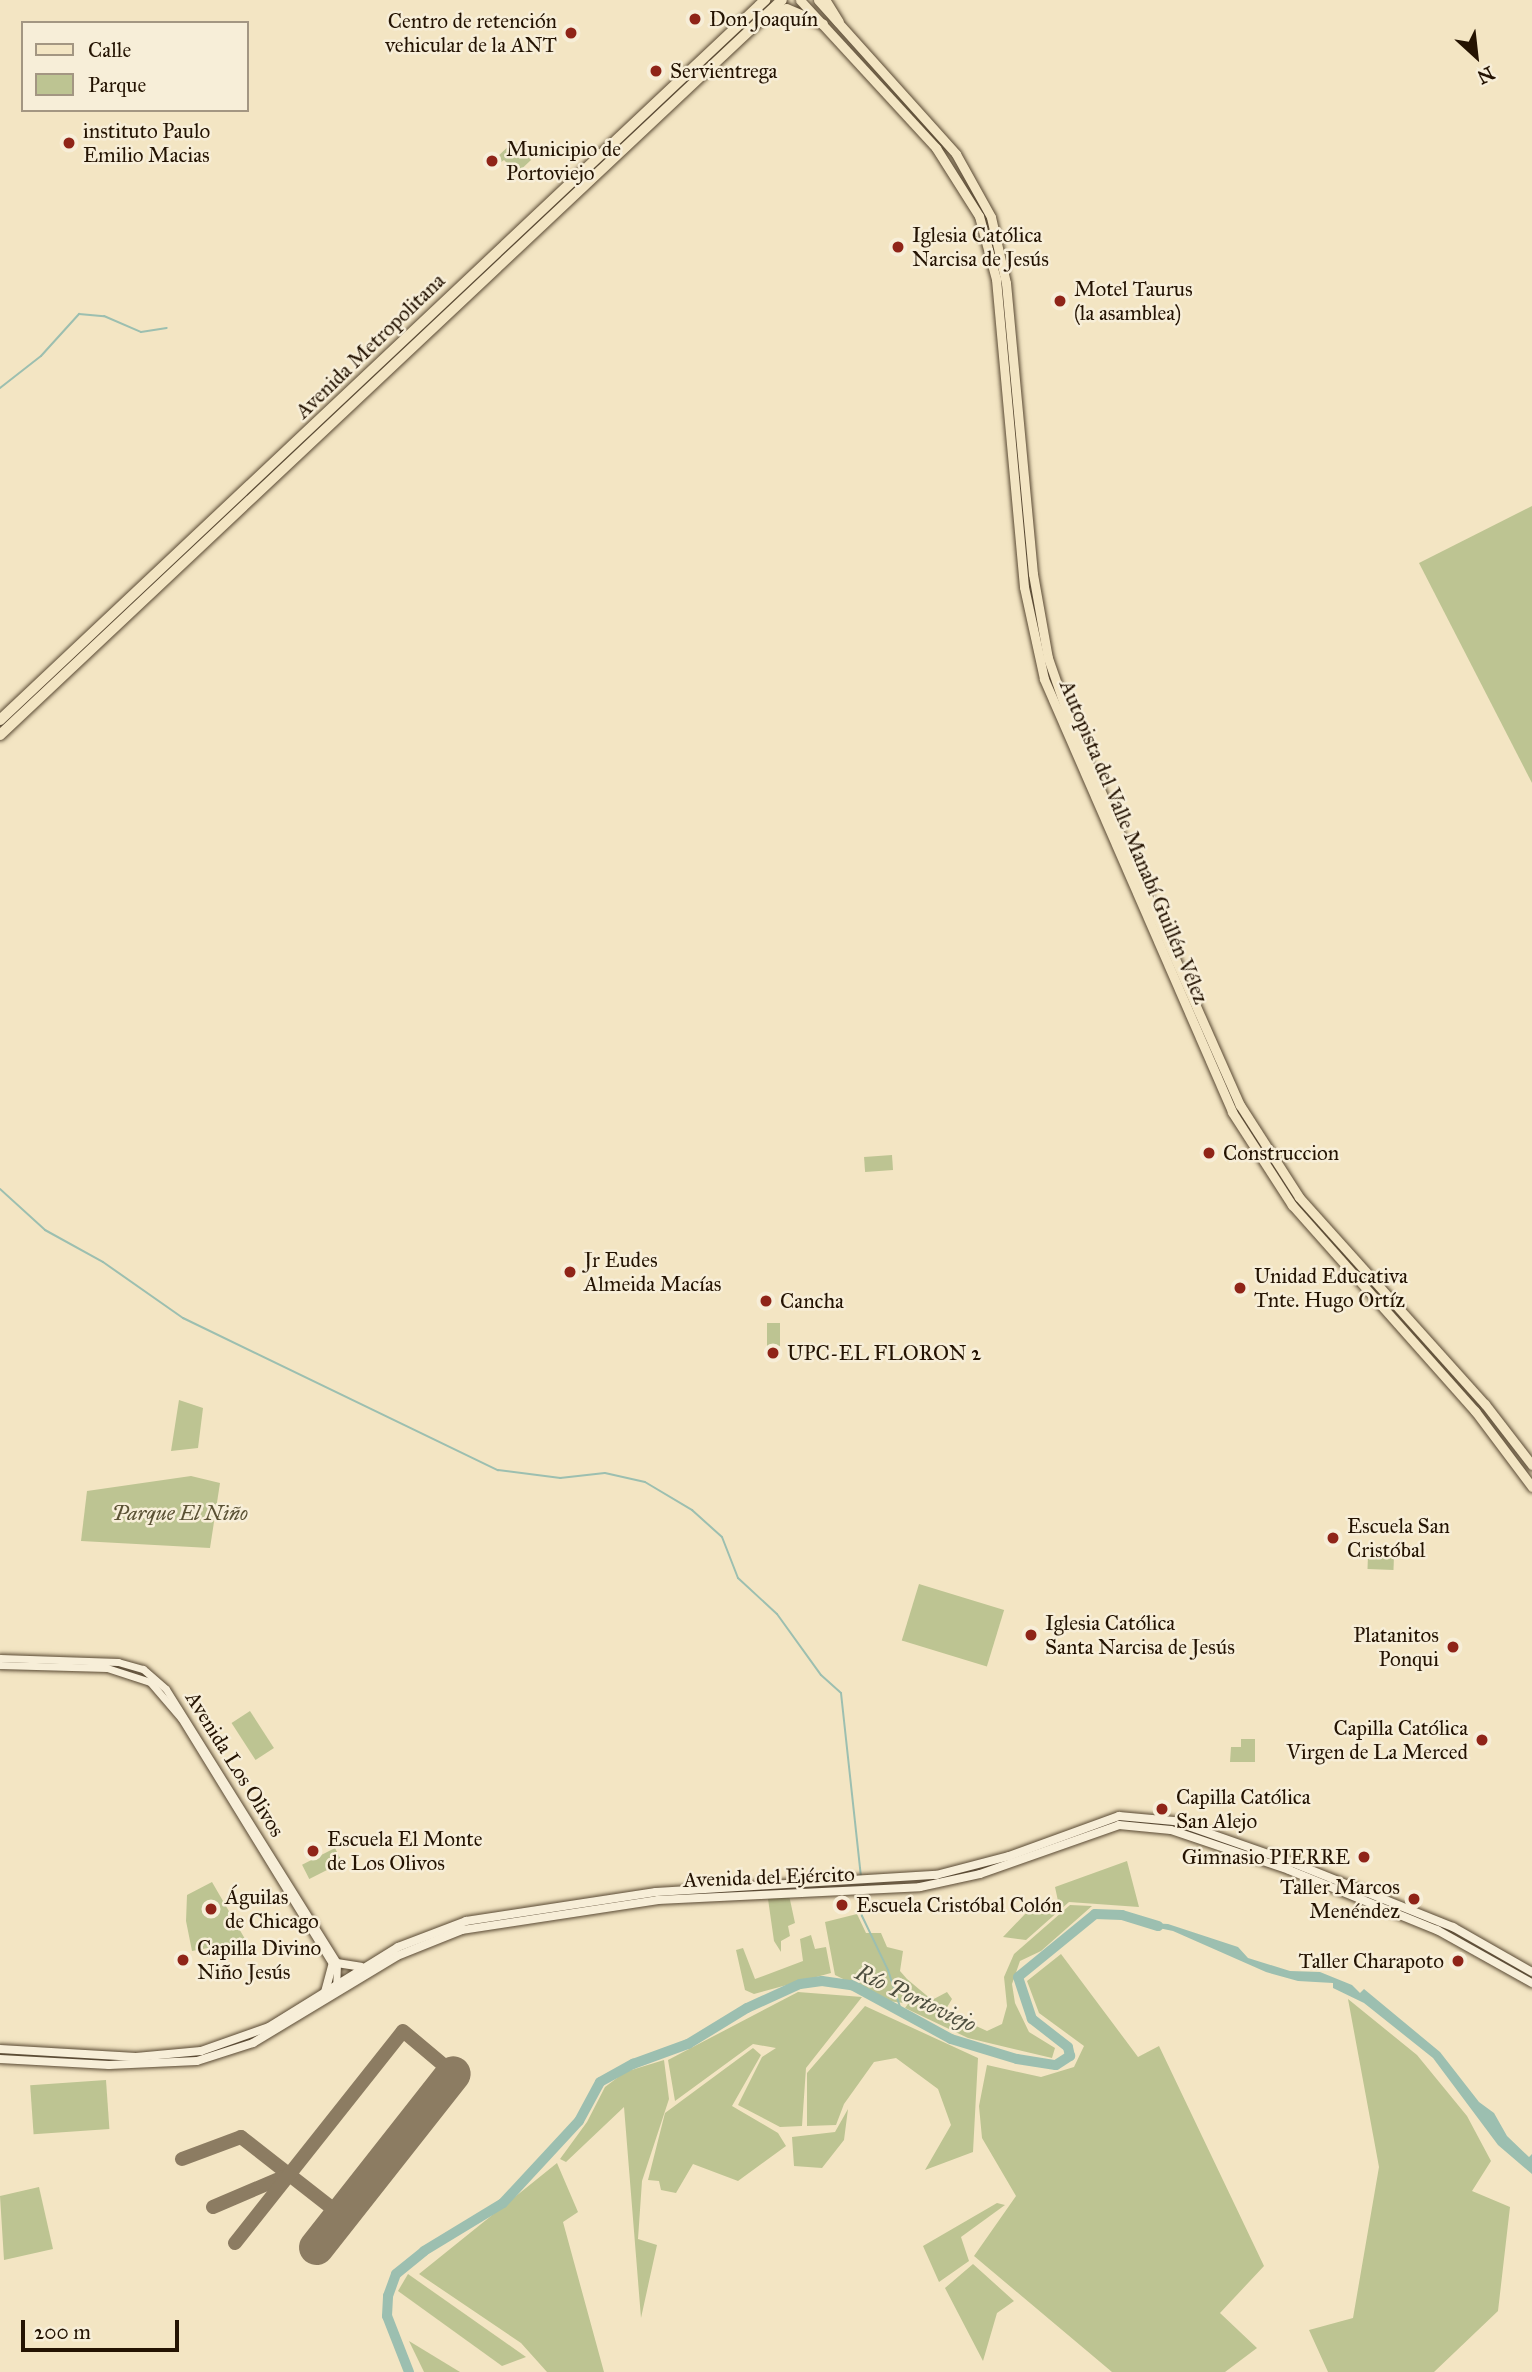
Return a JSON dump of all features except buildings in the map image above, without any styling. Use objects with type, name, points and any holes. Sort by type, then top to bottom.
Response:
[{"type":"highway","name":"Avenida Metropolitana","points":[[0,720],[765,0]]},
{"type":"highway","points":[[0,735],[782,0]]},
{"type":"highway","points":[[825,0],[839,22]]},
{"type":"highway","points":[[752,28],[787,9],[822,24]]},
{"type":"highway","points":[[380,364],[384,374]]},
{"type":"main road","name":"Autopista del Valle Manabí Guillén Vélez","points":[[800,0],[936,148],[979,216],[996,279],[1024,587],[1044,679],[1233,1112],[1292,1205],[1475,1411],[1532,1487]]},
{"type":"main road","name":"Autopista del Valle Manabí Guillén Vélez","points":[[818,0],[956,154],[995,229],[1006,283],[1034,583],[1048,658],[1071,724],[1240,1105],[1299,1197],[1473,1390],[1532,1465]]},
{"type":"main road","name":"Avenida del Ejército","points":[[0,2059],[109,2065],[197,2061],[253,2043],[325,1997],[370,1964],[428,1933],[486,1917],[656,1892],[936,1875],[1009,1856],[1119,1816],[1145,1816],[1203,1829],[1349,1883],[1476,1938],[1532,1972]]},
{"type":"main road","name":"Avenida del Ejército","points":[[0,2049],[179,2055],[244,2038],[430,1942],[486,1924],[658,1900],[920,1886],[980,1874],[1082,1836],[1132,1825],[1171,1829],[1289,1870],[1471,1947],[1532,1983]]},
{"type":"main road","points":[[1471,1947],[1476,1938]]},
{"type":"main road","points":[[325,1997],[336,1967],[351,1968],[370,1964]]},
{"type":"street","name":"Avenida Los Olivos","points":[[0,1658],[118,1662],[143,1669],[156,1679],[185,1712],[336,1967]]},
{"type":"street","name":"Avenida Los Olivos","points":[[0,1665],[107,1668],[150,1682],[181,1718],[336,1967]]},
{"type":"street","points":[[336,1967],[350,1977],[363,1977]]},
{"type":"street","points":[[336,1967],[338,1985]]},
{"type":"green space","points":[[514,141],[531,160],[513,177],[514,170],[504,160],[500,163],[495,159]]},
{"type":"green space","points":[[1532,506],[1532,783],[1419,563]]},
{"type":"green space","points":[[892,1155],[893,1170],[865,1172],[864,1157]]},
{"type":"green space","points":[[767,1323],[780,1323],[780,1348],[767,1348]]},
{"type":"green space","points":[[179,1400],[203,1408],[198,1448],[171,1451]]},
{"type":"green space","name":"Parque El Niño","points":[[191,1476],[220,1483],[210,1548],[81,1541],[87,1491]]},
{"type":"green space","points":[[1368,1555],[1394,1556],[1393,1570],[1368,1569]]},
{"type":"green space","points":[[919,1584],[1004,1610],[987,1666],[902,1640]]},
{"type":"green space","points":[[250,1711],[274,1748],[256,1760],[232,1723]]},
{"type":"green space","points":[[1241,1739],[1255,1739],[1255,1762],[1230,1762],[1231,1747],[1241,1747]]},
{"type":"green space","points":[[335,1848],[342,1862],[309,1879],[302,1865]]},
{"type":"green space","points":[[1127,1861],[1139,1907],[1069,1902],[1026,1940],[1003,1937],[1026,1913],[1058,1901],[1055,1887]]},
{"type":"green space","points":[[212,1882],[245,1939],[219,1955],[208,1948],[192,1951],[186,1921],[187,1895]]},
{"type":"green space","points":[[789,1895],[795,1923],[788,1926],[790,1936],[781,1941],[781,1952],[774,1941],[768,1899]]},
{"type":"green space","points":[[1070,1905],[1092,1906],[1041,1951],[1020,1961],[1012,1984],[1015,2003],[1029,2032],[1055,2048],[1052,2058],[968,2038],[905,2008],[913,1997],[987,2031],[1002,2024],[1007,2006],[1004,1977],[1014,1954]]},
{"type":"green space","points":[[857,1914],[866,1933],[881,1933],[887,1947],[903,1951],[900,1971],[907,1979],[932,2000],[947,1992],[952,1999],[946,2009],[912,1992],[904,2003],[888,2001],[835,1975],[825,1922]]},
{"type":"green space","points":[[811,1935],[815,1949],[826,1947],[831,1973],[754,1994],[745,1990],[736,1950],[743,1948],[755,1979],[803,1961],[800,1939]]},
{"type":"green space","points":[[1061,1954],[1138,2057],[1159,2046],[1264,2266],[1220,2313],[1257,2348],[1225,2372],[1112,2372],[974,2256],[1016,2196],[982,2138],[979,2106],[987,2065],[1041,2077],[1074,2067],[1084,2046],[1039,2013],[1027,1981]]},
{"type":"green space","points":[[798,1992],[862,1997],[806,2068],[802,2126],[780,2127],[738,2105],[762,2057],[776,2048],[753,2044],[675,2101],[668,2060]]},
{"type":"green space","points":[[1348,1999],[1417,2055],[1467,2116],[1491,2161],[1472,2191],[1510,2207],[1498,2311],[1434,2372],[1328,2372],[1309,2330],[1353,2318],[1379,2167]]},
{"type":"green space","points":[[865,2006],[978,2058],[973,2152],[925,2170],[951,2125],[938,2089],[896,2058],[874,2062],[844,2104],[836,2125],[807,2126],[807,2073]]},
{"type":"green space","points":[[753,2048],[761,2055],[732,2106],[778,2133],[786,2146],[738,2181],[693,2164],[676,2193],[661,2190],[659,2181],[648,2180],[665,2113]]},
{"type":"green space","points":[[664,2060],[669,2099],[642,2181],[638,2239],[657,2245],[641,2318],[624,2107],[566,2162],[560,2159],[587,2122],[605,2087],[625,2072]]},
{"type":"green space","points":[[106,2080],[109,2129],[34,2134],[30,2085]]},
{"type":"green space","points":[[848,2109],[844,2140],[822,2168],[794,2166],[792,2137],[835,2132]]},
{"type":"green space","points":[[557,2163],[578,2212],[563,2222],[604,2372],[547,2372],[521,2343],[419,2274]]},
{"type":"green space","points":[[39,2187],[53,2249],[4,2260],[0,2196]]},
{"type":"green space","points":[[997,2203],[1005,2205],[961,2237],[969,2261],[939,2282],[923,2246]]},
{"type":"green space","points":[[973,2264],[1014,2301],[997,2313],[983,2361],[945,2288]]},
{"type":"green space","points":[[408,2274],[526,2357],[502,2366],[398,2291]]},
{"type":"green space","points":[[409,2341],[460,2372],[424,2372]]},
{"type":"shaded area","points":[[1130,1922],[1168,1924],[1238,1947],[1248,1958],[1290,1971],[1320,1972],[1352,1985],[1360,1993],[1364,1989],[1440,2052],[1479,2102],[1494,2113],[1507,2136],[1529,2157],[1532,2154],[1532,2174],[1498,2145],[1433,2058],[1364,2003],[1333,1988],[1333,1983],[1298,1981],[1266,1972],[1173,1931]]},
{"type":"waterway","points":[[0,388],[41,356],[79,314],[104,316],[141,332],[167,328]]},
{"type":"waterway","points":[[0,1189],[45,1230],[103,1262],[183,1318],[498,1470],[560,1478],[605,1473],[645,1482],[692,1510],[722,1537],[738,1578],[777,1614],[821,1675],[841,1693],[861,1876]]},
{"type":"waterway","points":[[860,1895],[862,1916],[888,1970],[902,2013]]},
{"type":"waterway","name":"Río Portoviejo","points":[[409,2372],[387,2316],[388,2296],[396,2274],[424,2251],[503,2203],[579,2121],[600,2082],[633,2064],[688,2044],[747,2008],[800,1984],[822,1981],[852,1985],[951,2039],[1017,2059],[1056,2065],[1070,2056],[1068,2047],[1032,2019],[1018,1977],[1095,1914],[1122,1915],[1158,1926]]},
{"type":"taxiway","points":[[235,2243],[403,2031],[453,2073]]},
{"type":"taxiway","points":[[182,2159],[241,2137],[341,2215]]},
{"type":"taxiway","points":[[213,2207],[288,2175]]},
{"type":"runway","points":[[316,2247],[453,2073]]},
{"type":"place","name":"Don Joaquín","points":[[695,19]]},
{"type":"place","name":"Centro de retención vehicular de la ANT","points":[[571,33]]},
{"type":"place","name":"Servientrega","points":[[656,71]]},
{"type":"place","name":"instituto Paulo Emilio Macias","points":[[69,143]]},
{"type":"place","name":"Municipio de Portoviejo","points":[[492,161]]},
{"type":"place","name":"Iglesia Católica Narcisa de Jesús","points":[[898,247]]},
{"type":"place","name":"Motel Taurus (la asamblea)","points":[[1060,301]]},
{"type":"place","name":"Construccion","points":[[1209,1153]]},
{"type":"place","name":"Jr Eudes Almeida Macías","points":[[570,1272]]},
{"type":"place","name":"Unidad Educativa Tnte. Hugo Ortíz","points":[[1240,1288]]},
{"type":"place","name":"Cancha","points":[[766,1301]]},
{"type":"place","name":"UPC-EL FLORON 2","points":[[773,1353]]},
{"type":"place","name":"Escuela San Cristóbal","points":[[1333,1538]]},
{"type":"place","name":"Iglesia Católica Santa Narcisa de Jesús","points":[[1031,1635]]},
{"type":"place","name":"Platanitos Ponqui","points":[[1453,1647]]},
{"type":"place","name":"Capilla Católica Virgen de La Merced","points":[[1482,1740]]},
{"type":"place","name":"Capilla Católica San Alejo","points":[[1162,1809]]},
{"type":"place","name":"Escuela El Monte de Los Olivos","points":[[313,1851]]},
{"type":"place","name":"Gimnasio PIERRE","points":[[1364,1857]]},
{"type":"place","name":"Taller Marcos Menéndez","points":[[1414,1899]]},
{"type":"place","name":"Escuela Cristóbal Colón","points":[[842,1905]]},
{"type":"place","name":"Águilas de Chicago","points":[[211,1909]]},
{"type":"place","name":"Capilla Divino Niño Jesús","points":[[183,1960]]},
{"type":"place","name":"Taller Charapoto","points":[[1458,1961]]}]
